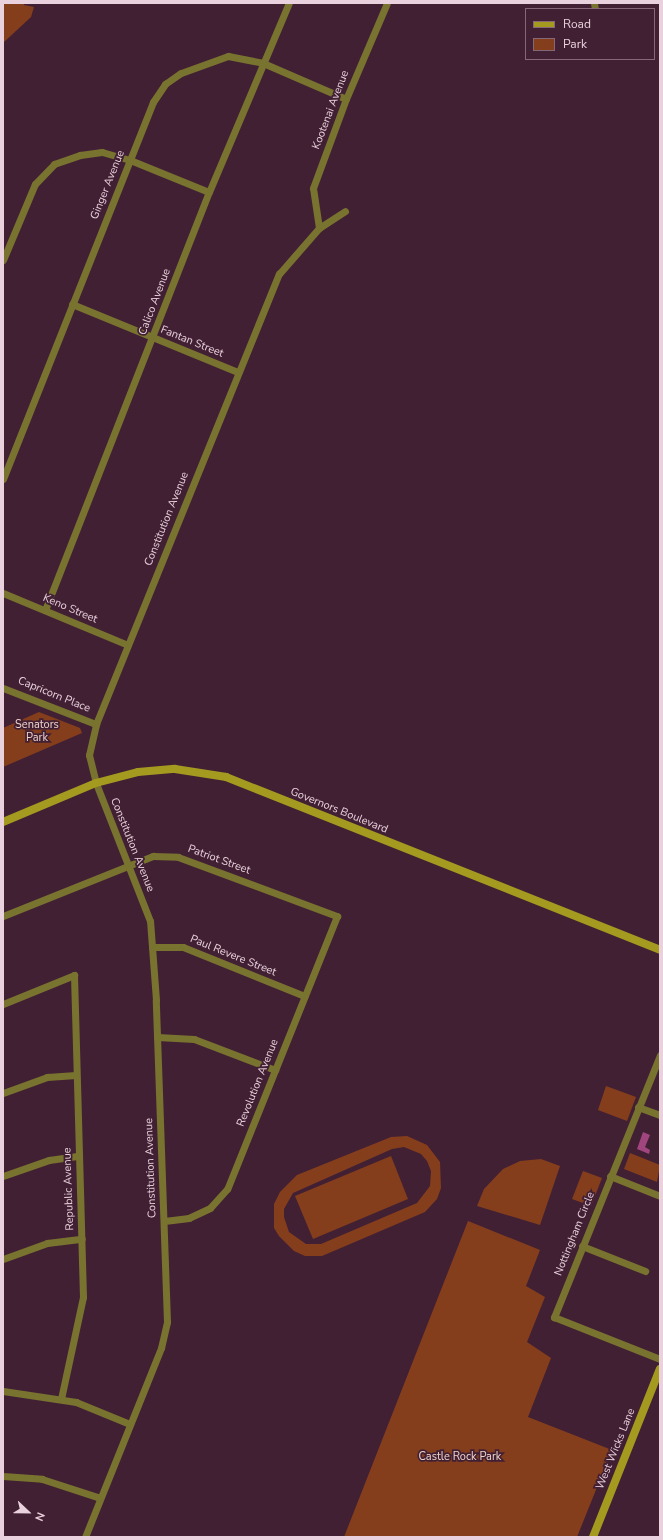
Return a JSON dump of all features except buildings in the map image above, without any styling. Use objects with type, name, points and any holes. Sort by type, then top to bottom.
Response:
[{"type":"main road","name":"Governors Boulevard","points":[[3,822],[96,783],[138,772],[175,769],[226,777],[660,950]]},
{"type":"main road","name":"West Wicks Lane","points":[[592,1537],[660,1369]]},
{"type":"street","name":"Calico Avenue","points":[[45,610],[209,192],[289,3]]},
{"type":"street","name":"Kootenai Avenue","points":[[319,228],[313,188],[346,99],[387,3]]},
{"type":"street","name":"Ginger Avenue","points":[[3,479],[153,102],[165,84],[181,73],[228,56],[263,63],[346,99]]},
{"type":"street","points":[[3,260],[36,184],[54,164],[80,155],[102,152],[130,160],[209,192]]},
{"type":"street","name":"Constitution Avenue","points":[[85,1537],[161,1348],[167,1322],[157,1037],[150,921],[96,783],[89,755],[96,724],[279,274],[319,228],[345,211]]},
{"type":"street","name":"Fantan Street","points":[[72,304],[238,372]]},
{"type":"street","name":"Keno Street","points":[[3,593],[128,645]]},
{"type":"street","name":"Capricorn Place","points":[[3,688],[96,724]]},
{"type":"street","name":"Patriot Street","points":[[3,916],[153,856],[178,857],[337,916]]},
{"type":"street","name":"Revolution Avenue","points":[[164,1221],[189,1218],[210,1208],[227,1189],[337,916]]},
{"type":"street","name":"Paul Revere Street","points":[[152,947],[183,947],[304,996]]},
{"type":"street","name":"Republic Avenue","points":[[3,1004],[74,975],[84,1297],[61,1399]]},
{"type":"street","points":[[157,1037],[194,1039],[275,1070]]},
{"type":"street","name":"Nottingham Circle","points":[[660,1055],[554,1317],[660,1359]]},
{"type":"street","points":[[3,1093],[47,1077],[76,1075]]},
{"type":"street","points":[[638,1107],[660,1115]]},
{"type":"street","points":[[3,1176],[50,1160],[79,1156]]},
{"type":"street","points":[[610,1176],[660,1196]]},
{"type":"street","points":[[3,1259],[47,1243],[82,1238]]},
{"type":"street","points":[[582,1246],[645,1272]]},
{"type":"street","points":[[3,1391],[76,1402],[130,1424]]},
{"type":"street","points":[[3,1476],[42,1479],[100,1498]]},
{"type":"green space","points":[[3,3],[24,3],[24,5],[34,7],[31,17],[3,43]]},
{"type":"green space","name":"Senators Park","points":[[39,712],[80,728],[82,733],[3,767],[3,728]]},
{"type":"green space","points":[[606,1086],[636,1097],[627,1121],[598,1110]]},
{"type":"green space","points":[[407,1136],[427,1145],[440,1162],[441,1188],[437,1199],[425,1212],[322,1256],[305,1256],[294,1251],[279,1236],[274,1228],[274,1204],[280,1192],[297,1175],[391,1137]],"holes":[[[404,1147],[421,1154],[427,1161],[431,1171],[430,1186],[417,1203],[321,1244],[306,1244],[289,1232],[284,1217],[284,1209],[293,1193],[392,1149]]]},
{"type":"green space","points":[[630,1153],[660,1165],[657,1182],[624,1169]]},
{"type":"green space","points":[[391,1156],[408,1199],[313,1239],[295,1196]]},
{"type":"green space","points":[[541,1159],[560,1166],[540,1225],[477,1206],[484,1189],[503,1169],[520,1161]]},
{"type":"green space","points":[[583,1171],[602,1178],[591,1206],[572,1199]]},
{"type":"green space","name":"Castle Rock Park","points":[[468,1221],[540,1250],[526,1286],[545,1297],[527,1342],[551,1358],[528,1417],[612,1450],[577,1537],[344,1537]]},
{"type":"shaded area","points":[[643,1132],[650,1135],[645,1147],[650,1150],[649,1154],[637,1149]]}]
